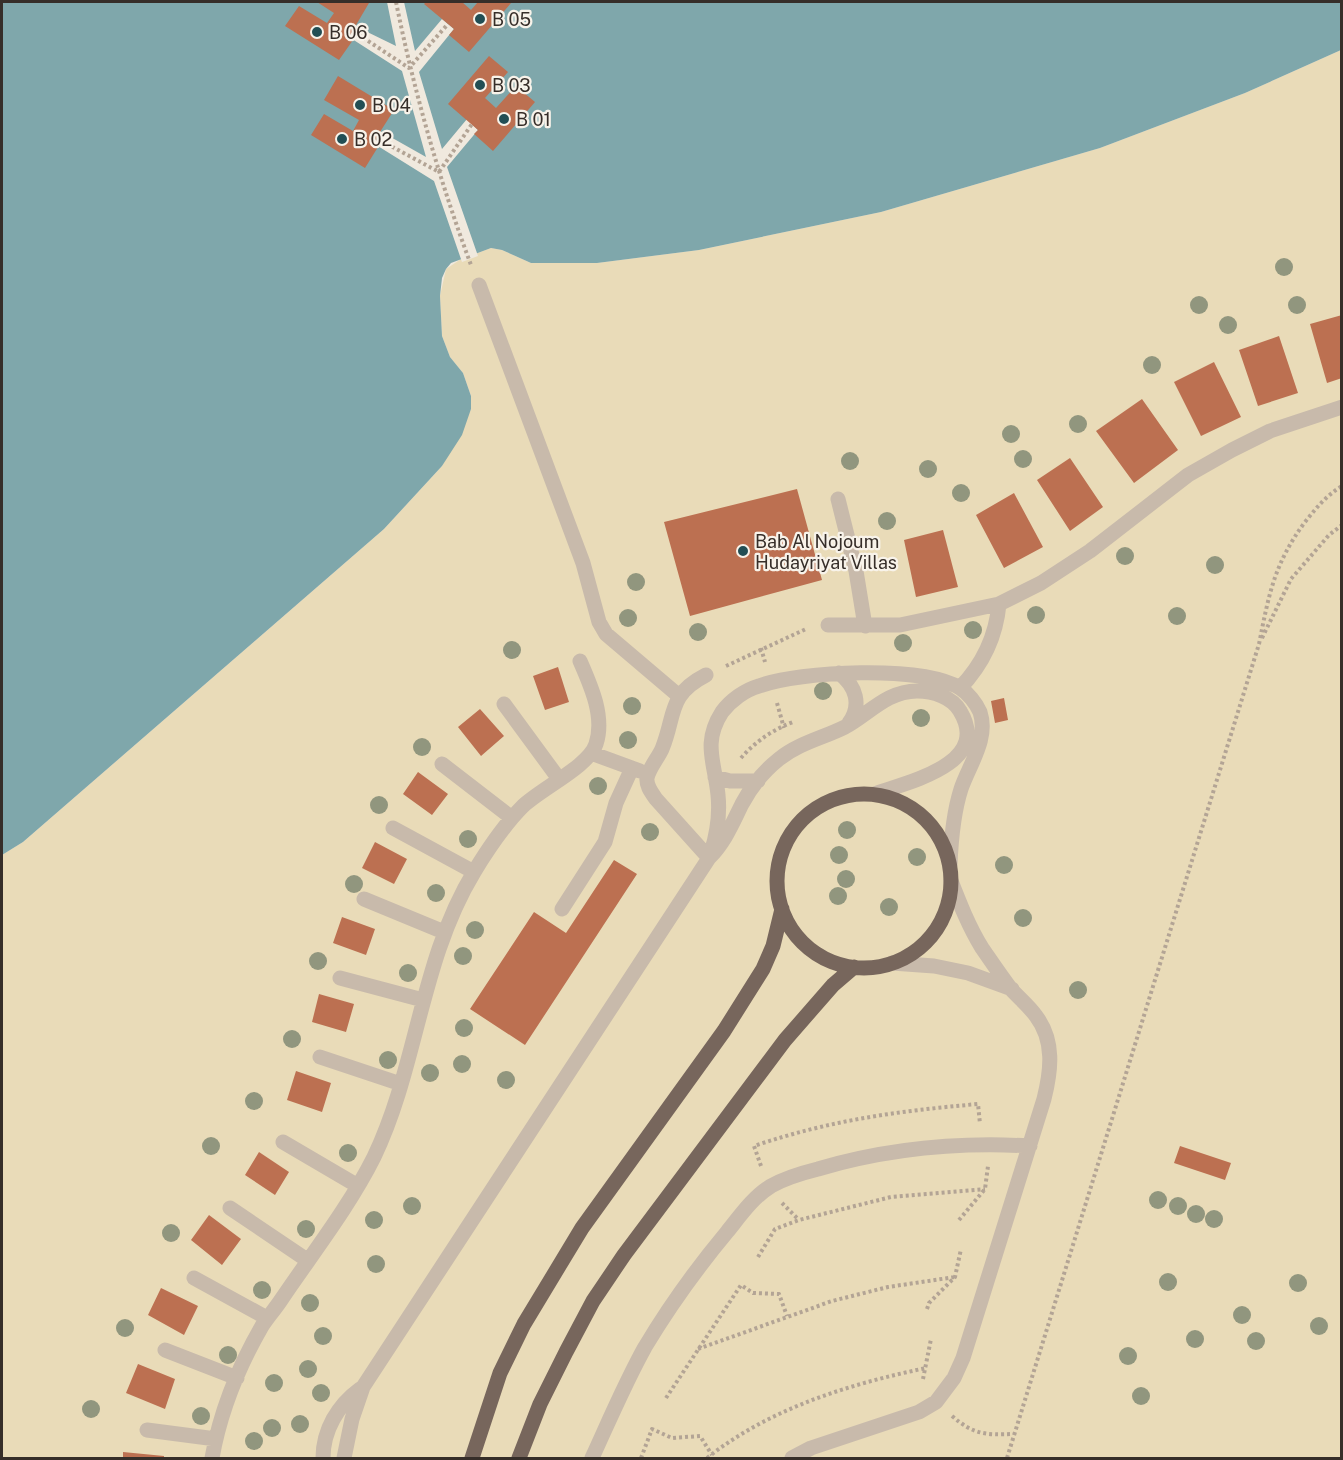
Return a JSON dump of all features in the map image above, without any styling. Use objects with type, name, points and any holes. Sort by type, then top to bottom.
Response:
[{"type":"main road","points":[[855,794],[874,794],[904,803],[929,823],[946,850],[950,873],[949,899],[935,932],[909,956],[873,968],[835,963],[802,942],[790,926],[782,909],[778,890],[778,870],[782,851],[790,834],[818,806],[836,798],[855,794]]},
{"type":"main road","points":[[470,1456],[500,1373],[524,1324],[582,1228],[724,1031],[763,969],[773,946],[782,909]]},
{"type":"main road","points":[[519,1458],[540,1404],[566,1352],[593,1301],[624,1255],[784,1040],[832,985],[854,967]]},
{"type":"lane","points":[[479,285],[582,563],[599,622],[615,643],[680,696]]},
{"type":"lane","points":[[828,625],[900,625],[999,604],[1041,583],[1076,560],[1197,470],[1270,431],[1341,407]]},
{"type":"lane","points":[[838,499],[856,571],[865,626]]},
{"type":"lane","points":[[960,688],[988,650],[999,604]]},
{"type":"lane","points":[[212,1458],[216,1439],[245,1359],[267,1318],[358,1186],[385,1131],[401,1084],[444,932],[474,872],[512,818],[537,793],[583,763],[596,747],[600,727],[593,690],[580,661]]},
{"type":"lane","points":[[839,673],[854,688],[856,698],[856,709],[847,726]]},
{"type":"lane","points":[[709,858],[714,843],[719,810],[711,756],[712,735],[724,710],[745,692],[771,682],[839,673],[929,677],[960,688],[975,703],[980,712],[982,732],[961,790],[951,840],[950,873],[965,916],[981,945],[1012,989],[1042,1024],[1051,1064],[1030,1146],[963,1358],[954,1378],[936,1402],[919,1412],[811,1448],[792,1458]]},
{"type":"lane","points":[[706,675],[680,696],[670,715],[666,740],[648,774],[647,784],[656,799],[709,858]]},
{"type":"lane","points":[[344,1458],[352,1419],[363,1387],[709,858],[726,838],[741,806],[758,781],[768,769],[792,750],[847,726],[893,695],[917,691],[929,692],[950,700],[963,716],[966,726],[964,746],[952,763],[874,794]]},
{"type":"lane","points":[[504,704],[559,779]]},
{"type":"lane","points":[[591,753],[648,774]]},
{"type":"lane","points":[[442,764],[512,818]]},
{"type":"lane","points":[[562,909],[605,842],[616,803],[632,768]]},
{"type":"lane","points":[[715,777],[730,781],[758,781]]},
{"type":"lane","points":[[393,828],[474,872]]},
{"type":"lane","points":[[364,899],[444,932]]},
{"type":"lane","points":[[892,963],[934,966],[968,974],[1012,989]]},
{"type":"lane","points":[[339,978],[423,1000]]},
{"type":"lane","points":[[320,1057],[401,1084]]},
{"type":"lane","points":[[284,1142],[358,1186]]},
{"type":"lane","points":[[592,1458],[635,1367],[675,1300],[742,1214],[758,1196],[771,1186],[798,1174],[861,1157],[989,1144],[1030,1146]]},
{"type":"lane","points":[[230,1208],[307,1260]]},
{"type":"lane","points":[[194,1278],[267,1318]]},
{"type":"lane","points":[[165,1350],[237,1378]]},
{"type":"lane","points":[[323,1458],[325,1439],[335,1415],[352,1395],[363,1387]]},
{"type":"lane","points":[[147,1430],[216,1439]]},
{"type":"path","points":[[396,2],[409,68],[439,172],[479,285]]},
{"type":"path","points":[[409,68],[448,24]]},
{"type":"path","points":[[353,31],[409,68]]},
{"type":"path","points":[[439,172],[472,124]]},
{"type":"path","points":[[376,138],[439,172]]},
{"type":"path","points":[[1007,1458],[1259,644],[1270,589],[1289,544],[1329,494],[1341,486]]},
{"type":"path","points":[[1259,644],[1291,579],[1329,535],[1341,525]]},
{"type":"path","points":[[706,675],[807,628],[828,625]]},
{"type":"path","points":[[764,1173],[754,1146],[838,1121],[918,1109],[978,1104],[981,1127]]},
{"type":"path","points":[[959,1220],[984,1190],[988,1162]]},
{"type":"path","points":[[758,1257],[775,1228],[799,1220],[891,1197],[984,1190]]},
{"type":"path","points":[[780,1200],[799,1220]]},
{"type":"path","points":[[927,1309],[929,1303],[955,1276],[961,1249]]},
{"type":"path","points":[[698,1349],[832,1300],[888,1287],[955,1276]]},
{"type":"path","points":[[666,1398],[741,1285],[753,1293],[779,1294],[787,1316]]},
{"type":"path","points":[[922,1383],[931,1339]]},
{"type":"path","points":[[640,1458],[652,1430],[672,1438],[700,1436],[710,1457],[755,1428],[817,1398],[874,1379],[926,1368]]},
{"type":"path","points":[[947,1412],[965,1428],[978,1433],[1014,1434]]},
{"type":"sand","points":[[1341,50],[1341,1458],[2,1458],[2,855],[23,842],[384,529],[442,466],[471,409],[471,396],[463,373],[450,357],[442,336],[440,296],[446,269],[461,259],[491,248],[502,250],[531,263],[597,263],[699,250],[881,212],[1100,148],[1245,93]]},
{"type":"water","points":[[2,2],[1341,2],[1341,50],[1245,93],[1100,148],[881,212],[699,250],[597,263],[531,263],[502,250],[491,248],[451,263],[442,278],[440,296],[442,336],[450,357],[463,373],[471,396],[471,409],[462,435],[442,466],[384,529],[23,842],[2,855]]},
{"type":"pier","points":[[387,2],[404,2],[415,51],[442,19],[454,29],[419,72],[442,149],[467,119],[478,130],[447,167],[478,256],[462,262],[434,181],[373,143],[380,131],[426,157],[402,71],[349,37],[355,26],[396,46]]},
{"type":"building","name":"B 06","points":[[317,2],[369,3],[349,37],[353,40],[339,60],[285,26],[299,6],[327,23],[334,13]]},
{"type":"building","name":"B 05","points":[[426,2],[462,2],[471,10],[478,2],[511,3],[469,52],[449,35],[454,29],[424,4]]},
{"type":"building","points":[[489,56],[508,72],[485,98],[496,108],[516,86],[535,102],[493,151],[474,134],[478,130],[448,104]]},
{"type":"building","points":[[338,76],[394,110],[373,143],[378,147],[365,168],[311,135],[324,114],[353,131],[359,120],[324,100]]},
{"type":"building","points":[[1342,315],[1342,378],[1327,383],[1310,324]]},
{"type":"building","points":[[1279,336],[1298,393],[1258,406],[1239,350]]},
{"type":"building","points":[[1214,362],[1241,417],[1201,436],[1174,382]]},
{"type":"building","points":[[1142,399],[1178,450],[1134,483],[1096,431]]},
{"type":"building","points":[[1070,458],[1103,507],[1070,531],[1037,480]]},
{"type":"building","name":"Bab Al Nojoum Hudayriyat Villas","points":[[797,489],[822,580],[690,616],[664,522]]},
{"type":"building","points":[[1014,493],[1043,547],[1004,568],[976,515]]},
{"type":"building","points":[[943,530],[958,587],[916,597],[904,540]]},
{"type":"building","points":[[558,667],[569,702],[545,710],[533,676]]},
{"type":"building","points":[[1004,698],[1008,720],[995,723],[991,701]]},
{"type":"building","points":[[480,709],[504,736],[481,756],[458,727]]},
{"type":"building","points":[[418,772],[448,794],[432,815],[403,794]]},
{"type":"building","points":[[375,842],[407,859],[394,884],[362,868]]},
{"type":"building","points":[[614,860],[637,874],[525,1045],[470,1009],[534,912],[566,933]]},
{"type":"building","points":[[342,917],[375,929],[366,955],[333,943]]},
{"type":"building","points":[[319,994],[354,1004],[346,1032],[312,1022]]},
{"type":"building","points":[[296,1071],[331,1083],[322,1112],[287,1100]]},
{"type":"building","points":[[1180,1146],[1231,1163],[1225,1180],[1174,1163]]},
{"type":"building","points":[[259,1152],[289,1172],[275,1195],[245,1175]]},
{"type":"building","points":[[209,1215],[241,1239],[222,1265],[191,1240]]},
{"type":"building","points":[[161,1288],[198,1306],[184,1335],[148,1315]]},
{"type":"building","points":[[138,1364],[175,1379],[165,1409],[126,1393]]},
{"type":"building","points":[[123,1452],[164,1456],[164,1458],[123,1458]]},
{"type":"place","name":"B 05","points":[[480,19]]},
{"type":"place","name":"B 06","points":[[317,32]]},
{"type":"place","name":"B 03","points":[[480,85]]},
{"type":"place","name":"B 04","points":[[360,105]]},
{"type":"place","name":"B 01","points":[[504,119]]},
{"type":"place","name":"B 02","points":[[342,139]]},
{"type":"place","name":"Bab Al Nojoum Hudayriyat Villas","points":[[743,551]]}]
